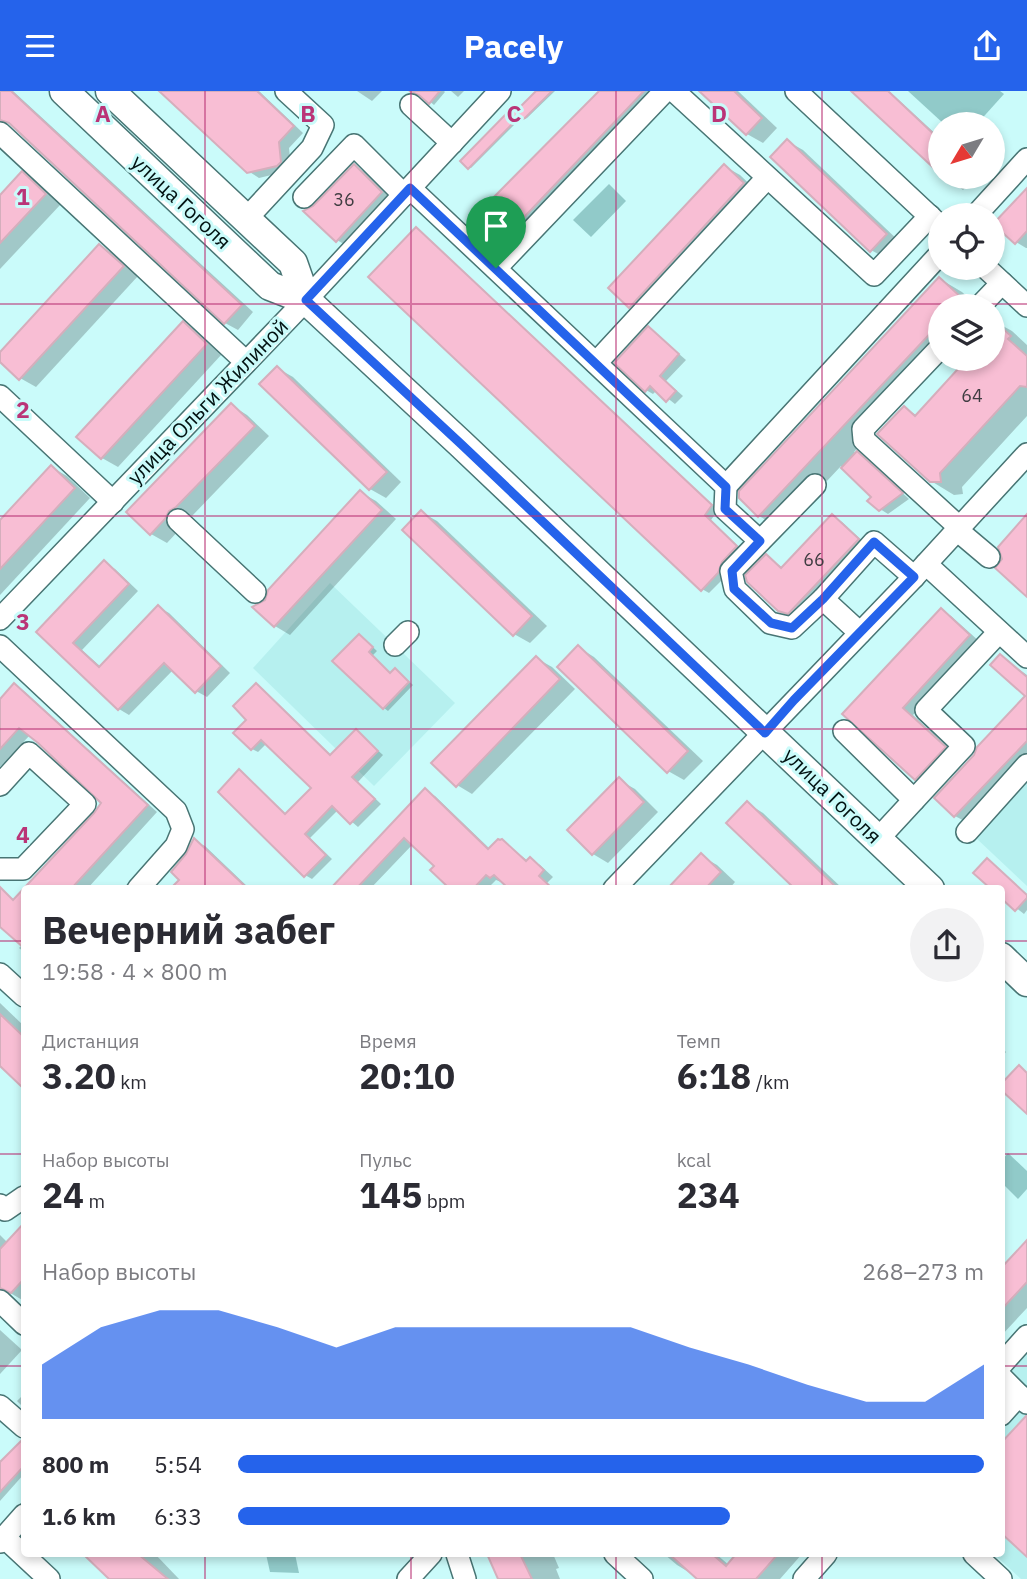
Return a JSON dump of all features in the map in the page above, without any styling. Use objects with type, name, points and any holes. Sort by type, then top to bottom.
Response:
[{"type":"main road","name":"улица Гоголя","points":[[64,91],[270,286],[306,300],[926,885]]},
{"type":"main road","name":"улица Гоголя","points":[[110,91],[293,263],[306,300]]},
{"type":"main road","points":[[1005,961],[1027,982]]},
{"type":"street","points":[[247,218],[307,153],[323,125],[286,91]]},
{"type":"street","name":"улица Ольги Жилиной","points":[[0,619],[306,300],[500,91]]},
{"type":"street","points":[[496,268],[665,91]]},
{"type":"street","points":[[674,91],[874,275],[928,226]]},
{"type":"street","points":[[796,91],[928,214]]},
{"type":"street","points":[[411,105],[452,143]]},
{"type":"street","points":[[0,133],[246,362]]},
{"type":"street","points":[[304,197],[354,145],[496,268],[726,487]]},
{"type":"street","points":[[987,203],[1027,159]]},
{"type":"street","points":[[596,363],[767,178]]},
{"type":"street","points":[[760,541],[725,509],[726,487],[928,267]]},
{"type":"street","points":[[999,280],[1027,306]]},
{"type":"street","points":[[991,294],[1002,283]]},
{"type":"street","points":[[928,361],[863,429],[864,440],[989,557]]},
{"type":"street","points":[[0,396],[113,502]]},
{"type":"street","points":[[618,885],[958,529],[1020,476],[1027,454]]},
{"type":"street","points":[[814,485],[732,571],[734,589],[771,623],[792,628],[823,599],[874,542],[920,571],[1025,651]]},
{"type":"street","points":[[178,520],[255,592]]},
{"type":"street","points":[[823,599],[860,633]]},
{"type":"street","points":[[878,839],[964,746],[926,710],[999,632]]},
{"type":"street","points":[[0,646],[176,811],[183,829],[176,846],[142,885]]},
{"type":"street","points":[[844,731],[915,800]]},
{"type":"street","points":[[0,785],[29,753],[86,804],[23,869],[0,869]]},
{"type":"street","points":[[967,832],[1027,765]]},
{"type":"street","points":[[0,974],[21,993]]},
{"type":"street","points":[[0,1205],[5,1210],[21,1199]]},
{"type":"street","points":[[1005,1361],[1026,1341]]},
{"type":"street","points":[[1005,1381],[1023,1399],[1005,1412]]},
{"type":"street","points":[[0,1406],[21,1424]]},
{"type":"street","points":[[21,1518],[2,1540],[21,1556]]},
{"type":"street","points":[[22,1557],[48,1579]]},
{"type":"street","points":[[408,1579],[428,1557]]},
{"type":"street","points":[[458,1557],[465,1579]]},
{"type":"street","points":[[622,1557],[642,1579]]},
{"type":"street","points":[[804,1579],[823,1557]]},
{"type":"street","points":[[977,1557],[1001,1579]]},
{"type":"shaded area","points":[[908,91],[1000,91],[1004,94],[988,112],[931,112]]},
{"type":"shaded area","points":[[609,184],[626,201],[591,237],[573,220]]},
{"type":"shaded area","points":[[330,583],[455,703],[374,786],[253,668]]},
{"type":"shaded area","points":[[1027,783],[1027,886],[976,838]]},
{"type":"shaded area","points":[[1008,1153],[1027,1171],[1027,1189],[1018,1199],[1005,1186],[1005,1156]]},
{"type":"shaded area","points":[[1027,1351],[1027,1579],[1021,1579],[997,1557],[1005,1557],[1005,1374]]},
{"type":"shaded area","points":[[267,1557],[296,1557],[299,1573],[270,1572]]},
{"type":"building","points":[[0,91],[11,91],[242,305],[224,324],[9,123],[0,120]]},
{"type":"building","points":[[159,91],[257,91],[294,126],[279,142],[281,162],[277,166],[247,173]]},
{"type":"building","points":[[409,91],[440,91],[429,104]]},
{"type":"building","points":[[536,91],[552,91],[525,118],[513,123],[468,169],[460,161],[506,114],[515,108],[517,110]]},
{"type":"building","points":[[599,91],[644,91],[508,234],[482,209]]},
{"type":"building","points":[[699,91],[734,91],[762,118],[746,135]]},
{"type":"building","points":[[851,91],[888,91],[928,129],[928,163]]},
{"type":"building","points":[[787,139],[887,234],[870,252],[770,157]]},
{"type":"building","points":[[354,164],[382,192],[336,242],[303,211],[313,206]]},
{"type":"building","points":[[724,164],[744,183],[629,308],[608,288]]},
{"type":"building","points":[[22,171],[46,194],[0,243],[0,195]]},
{"type":"building","points":[[1027,188],[1027,231],[1015,244],[1005,235],[1005,211]]},
{"type":"building","points":[[416,227],[712,505],[705,515],[737,546],[701,591],[368,277]]},
{"type":"building","points":[[99,244],[124,266],[19,380],[0,362],[0,352]]},
{"type":"building","points":[[936,280],[942,280],[958,294],[928,294],[928,336],[758,517],[739,498],[739,491]]},
{"type":"building","points":[[183,321],[207,344],[101,459],[76,437]]},
{"type":"building","points":[[648,326],[679,354],[660,376],[676,391],[666,402],[650,386],[645,392],[614,363]]},
{"type":"building","points":[[1005,331],[1011,336],[1008,339],[1027,356],[1027,387],[1020,386],[940,473],[941,482],[930,482],[877,434],[904,406],[915,416],[956,371],[1005,371]]},
{"type":"building","points":[[277,366],[387,472],[369,490],[259,384]]},
{"type":"building","points":[[231,403],[255,426],[169,511],[150,535],[126,512]]},
{"type":"building","points":[[857,451],[903,493],[879,511],[867,501],[871,497],[841,468]]},
{"type":"building","points":[[51,465],[75,488],[0,569],[0,520]]},
{"type":"building","points":[[360,490],[382,510],[274,627],[252,607],[265,600],[268,590]]},
{"type":"building","points":[[421,510],[532,616],[513,636],[402,530]]},
{"type":"building","points":[[832,514],[859,539],[788,614],[778,611],[747,582],[745,575],[766,554],[781,568]]},
{"type":"building","points":[[1027,514],[1027,597],[995,568],[1002,559],[998,547]]},
{"type":"building","points":[[104,560],[129,584],[73,643],[99,667],[158,605],[221,666],[195,693],[164,663],[118,710],[36,632]]},
{"type":"building","points":[[941,608],[970,635],[903,708],[946,747],[915,780],[842,714]]},
{"type":"building","points":[[359,634],[373,647],[369,652],[390,673],[395,668],[409,682],[383,709],[332,661]]},
{"type":"building","points":[[578,645],[688,751],[667,773],[557,667]]},
{"type":"building","points":[[1000,654],[1027,677],[1027,741],[954,817],[934,798],[1025,696],[990,665]]},
{"type":"building","points":[[536,656],[560,679],[456,787],[431,763]]},
{"type":"building","points":[[14,683],[148,805],[75,885],[27,885],[101,803],[19,728],[0,749],[0,699]]},
{"type":"building","points":[[256,683],[330,755],[356,729],[378,751],[352,777],[375,799],[350,824],[332,806],[305,834],[326,855],[304,877],[218,792],[239,769],[285,814],[311,788],[261,740],[251,750],[233,733],[246,720],[233,706]]},
{"type":"building","points":[[619,777],[644,802],[592,855],[567,830]]},
{"type":"building","points":[[425,788],[488,849],[498,839],[502,839],[526,861],[530,857],[544,870],[539,876],[549,885],[505,885],[494,875],[490,878],[486,875],[477,885],[446,885],[430,870],[434,866],[404,838],[360,885],[334,885]]},
{"type":"building","points":[[747,801],[834,885],[791,885],[726,823]]},
{"type":"building","points":[[194,838],[244,885],[174,885],[179,880],[171,872],[186,854]]},
{"type":"building","points":[[701,853],[721,872],[709,885],[671,885]]},
{"type":"building","points":[[987,858],[1027,895],[1027,898],[1015,911],[1005,902],[1005,885],[986,885],[973,873]]},
{"type":"building","points":[[0,887],[13,900],[21,891],[21,945],[0,927]]},
{"type":"building","points":[[0,1014],[21,1034],[21,1086],[0,1066]]},
{"type":"building","points":[[1019,1065],[1027,1073],[1027,1114],[1005,1094],[1005,1080]]},
{"type":"building","points":[[21,1226],[21,1282],[11,1293],[0,1288],[0,1249]]},
{"type":"building","points":[[1027,1240],[1027,1282],[1005,1306],[1005,1264]]},
{"type":"building","points":[[1027,1416],[1027,1557],[1005,1537],[1005,1439]]},
{"type":"building","points":[[21,1441],[21,1469],[0,1492],[0,1462]]},
{"type":"building","points":[[86,1557],[142,1557],[168,1579],[109,1579]]},
{"type":"building","points":[[488,1557],[521,1557],[532,1579],[498,1579]]},
{"type":"building","points":[[672,1557],[716,1557],[726,1566],[734,1557],[775,1557],[756,1579],[697,1579]]},
{"type":"route","points":[[410,188],[496,268],[726,487],[725,509],[760,541],[732,571],[734,589],[771,623],[792,628],[823,599],[874,542],[914,577],[765,733],[306,300],[410,188]]}]
